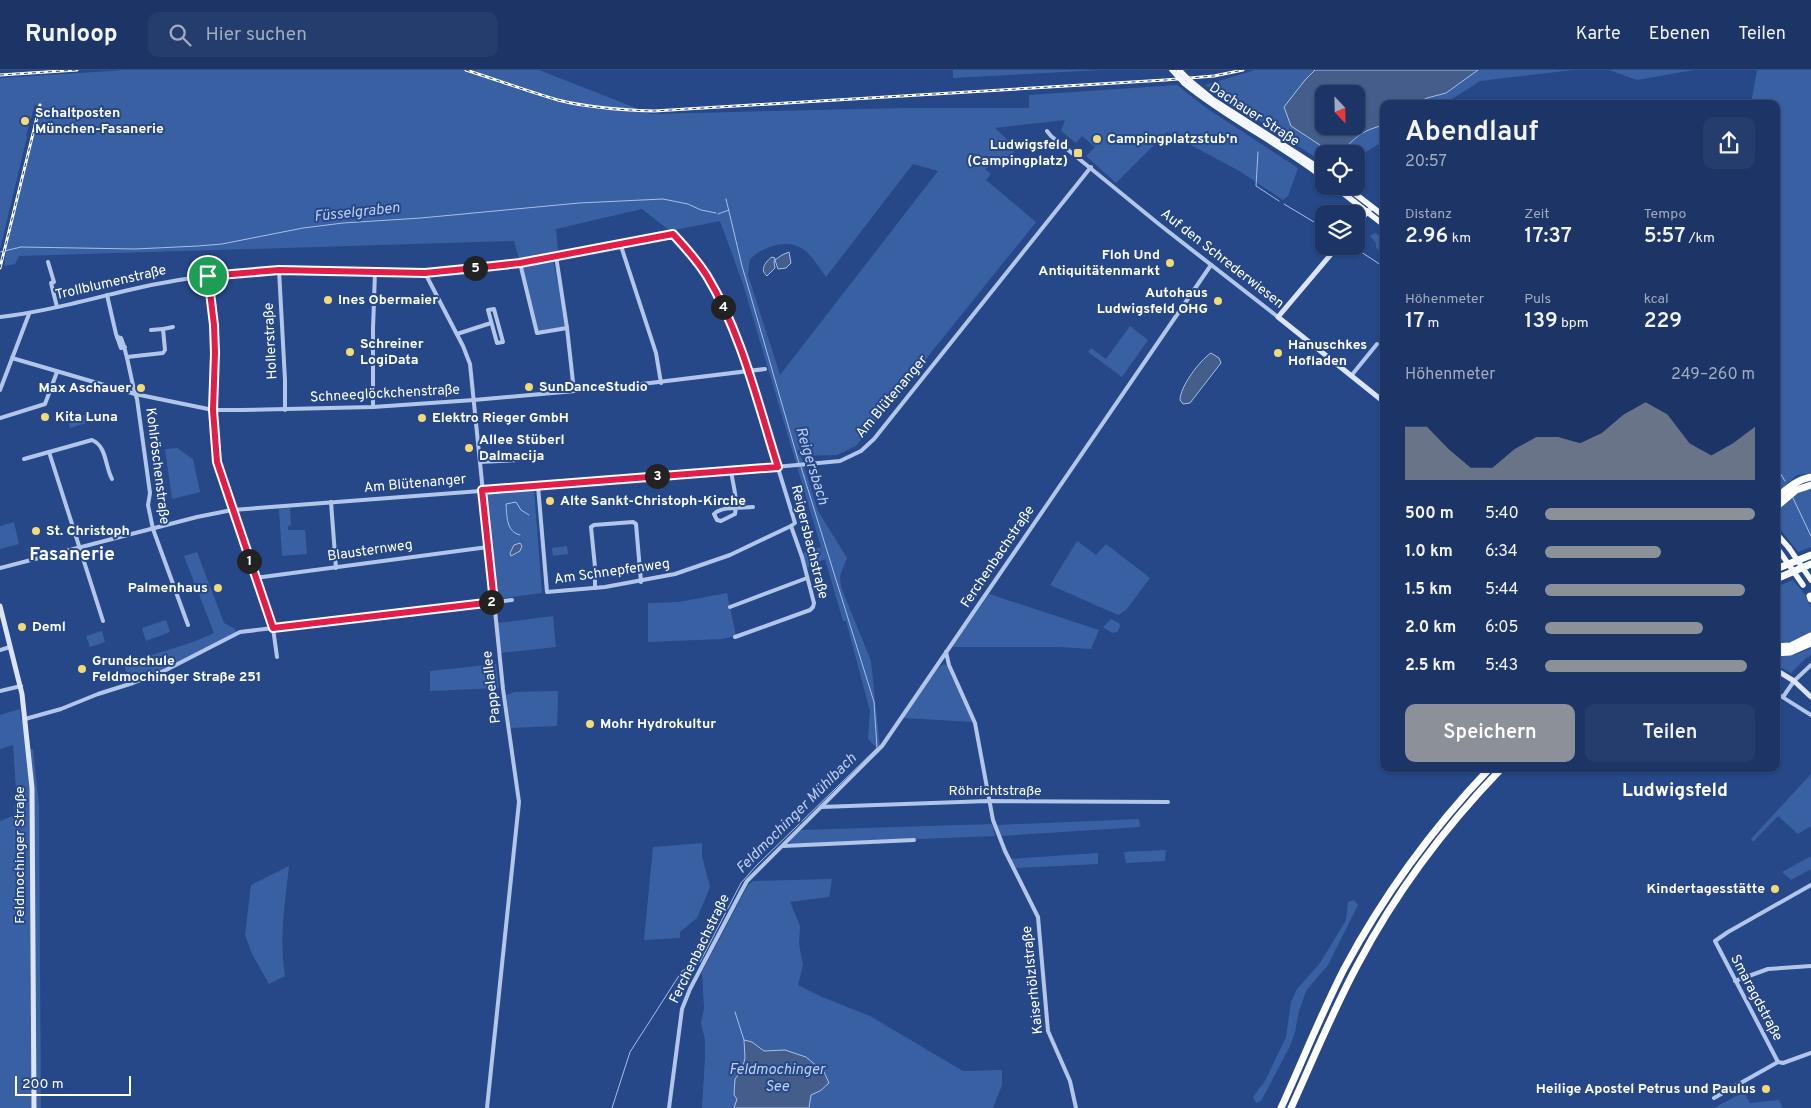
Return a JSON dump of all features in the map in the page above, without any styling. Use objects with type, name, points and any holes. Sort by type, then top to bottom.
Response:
[{"type":"highway","points":[[1780,495],[1790,486],[1811,477]]},
{"type":"highway","points":[[1780,504],[1796,490],[1811,485]]},
{"type":"highway","points":[[1780,567],[1811,555]]},
{"type":"highway","points":[[1780,578],[1811,564]]},
{"type":"highway","points":[[1780,647],[1791,646],[1811,636]]},
{"type":"highway","points":[[1780,653],[1790,652],[1811,643]]},
{"type":"highway","points":[[1281,1108],[1344,970],[1379,909],[1426,842],[1453,808],[1486,772]]},
{"type":"highway","points":[[1291,1108],[1350,980],[1386,916],[1433,848],[1498,772]]},
{"type":"main road","name":"Dachauer Straße","points":[[1172,70],[1188,82],[1209,103],[1315,165]]},
{"type":"main road","name":"Dachauer Straße","points":[[1179,70],[1188,82]]},
{"type":"main road","name":"Dachauer Straße","points":[[1249,126],[1315,171]]},
{"type":"main road","points":[[1345,195],[1380,222]]},
{"type":"main road","points":[[1357,195],[1380,213]]},
{"type":"main road","points":[[1365,214],[1372,206]]},
{"type":"main road","points":[[1278,317],[1330,255]]},
{"type":"main road","name":"Auf den Schrederwiesen","points":[[1278,317],[1380,399]]},
{"type":"main road","points":[[1780,538],[1811,580]]},
{"type":"main road","points":[[1780,552],[1811,597]]},
{"type":"main road","name":"Feldmochinger Straße","points":[[0,606],[20,686],[33,806],[34,1108]]},
{"type":"main road","points":[[1780,672],[1794,681],[1811,697]]},
{"type":"street","name":"Auf den Schrederwiesen","points":[[1047,131],[1211,265],[1278,317]]},
{"type":"street","name":"Am Blütenanger","points":[[0,568],[153,530],[197,517],[232,510],[799,466],[840,461],[861,451],[874,439],[1091,167]]},
{"type":"street","name":"Trollblumenstraße","points":[[0,317],[29,314],[178,279],[279,270],[425,273],[520,263],[673,234]]},
{"type":"street","name":"Reigersbachstraße","points":[[673,234],[707,276],[730,321],[748,371],[795,524],[791,526],[802,557],[814,603],[814,607],[810,610],[736,637]]},
{"type":"street","points":[[620,243],[656,353],[661,383]]},
{"type":"street","points":[[556,256],[574,391]]},
{"type":"street","points":[[48,262],[54,282],[51,283],[57,307]]},
{"type":"street","points":[[520,263],[537,333],[567,328]]},
{"type":"street","name":"Ferchenbachstraße","points":[[669,1108],[680,1019],[685,999],[744,886],[882,746],[1211,265]]},
{"type":"street","name":"Hollerstraße","points":[[279,270],[285,410]]},
{"type":"street","points":[[374,407],[373,329],[376,272]]},
{"type":"street","name":"Pappelallee","points":[[425,273],[468,358],[474,400],[503,689],[519,802],[487,1108]]},
{"type":"street","points":[[208,276],[215,353],[213,410],[217,462],[273,628],[277,657]]},
{"type":"street","name":"Kohlröschenstraße","points":[[107,295],[117,337],[121,338],[125,347],[133,388],[136,394],[150,493],[148,505],[153,530],[188,625]]},
{"type":"street","points":[[494,309],[502,342],[497,343],[491,323],[488,310],[494,309]]},
{"type":"street","points":[[0,390],[29,314]]},
{"type":"street","points":[[456,334],[491,323]]},
{"type":"street","points":[[127,357],[163,352],[165,350],[163,328]]},
{"type":"street","points":[[151,330],[173,328]]},
{"type":"street","points":[[1351,376],[1377,344]]},
{"type":"street","name":"Schneeglöckchenstraße","points":[[12,358],[136,394],[213,410],[374,407],[474,400],[661,383],[765,369]]},
{"type":"street","points":[[0,418],[45,404],[57,372]]},
{"type":"street","points":[[24,459],[92,440],[98,442],[112,479]]},
{"type":"street","points":[[49,452],[104,621]]},
{"type":"street","points":[[480,462],[517,460]]},
{"type":"street","points":[[731,470],[736,509],[733,516],[721,521],[715,518],[714,514],[719,510],[736,509],[753,507]]},
{"type":"street","name":"Am Schnepfenweg","points":[[538,486],[547,592],[641,582],[675,574],[707,564],[749,547],[791,526]]},
{"type":"street","points":[[331,502],[336,568]]},
{"type":"street","points":[[595,588],[594,544],[590,530],[594,525],[632,522],[636,524],[641,582]]},
{"type":"street","name":"Blausternweg","points":[[255,578],[488,547]]},
{"type":"street","points":[[730,607],[807,578]]},
{"type":"street","points":[[25,719],[61,709],[166,670],[240,632],[512,600]]},
{"type":"street","points":[[0,650],[10,647]]},
{"type":"street","name":"Kaiserhölzlstraße","points":[[946,652],[948,663],[975,722],[988,801],[1001,842],[1038,917],[1048,1031],[1070,1081],[1076,1108]]},
{"type":"street","points":[[940,662],[948,663]]},
{"type":"street","points":[[1784,697],[1794,681],[1811,665]]},
{"type":"street","points":[[0,691],[20,686]]},
{"type":"street","points":[[1780,695],[1811,715]]},
{"type":"street","name":"Röhrichtstraße","points":[[821,808],[988,801],[1168,802]]},
{"type":"street","points":[[783,846],[914,840]]},
{"type":"street","name":"Smaragdstraße","points":[[1778,1062],[1715,941],[1811,885]]},
{"type":"street","points":[[1735,981],[1768,969],[1811,966]]},
{"type":"street","points":[[1714,1098],[1778,1062],[1784,1063],[1811,1053]]},
{"type":"shaded area","points":[[125,70],[539,70],[651,114],[904,108],[1029,108],[1029,95],[1177,85],[1205,107],[1298,168],[1288,196],[1283,200],[1241,172],[1167,132],[1116,183],[1086,156],[1095,147],[1082,136],[1076,143],[1061,131],[1065,120],[995,128],[1009,142],[1014,152],[985,169],[991,174],[986,180],[1036,222],[856,446],[837,455],[801,456],[818,511],[847,558],[840,576],[841,587],[871,661],[880,747],[876,747],[868,739],[870,711],[846,621],[843,621],[825,559],[806,568],[803,553],[820,547],[823,554],[743,284],[720,221],[670,231],[642,209],[556,229],[558,252],[519,259],[514,241],[19,256],[15,264],[4,266],[7,245],[41,106],[35,105],[26,136],[0,249],[0,78]],"holes":[[[913,164],[938,171],[780,375],[748,275],[750,259],[770,247],[785,244],[793,245],[807,252],[826,277]]]},
{"type":"shaded area","points":[[953,70],[1102,70],[953,78]]},
{"type":"shaded area","points":[[1255,70],[1315,70],[1284,107],[1315,129],[1315,135],[1324,135],[1338,145],[1315,145],[1315,157],[1205,85]]},
{"type":"shaded area","points":[[1478,70],[1574,70],[1480,81],[1450,100],[1423,100],[1446,93]]},
{"type":"shaded area","points":[[1609,70],[1694,70],[1637,80]]},
{"type":"shaded area","points":[[1757,70],[1811,70],[1811,473],[1797,475],[1780,490],[1780,100],[1752,100]]},
{"type":"shaded area","points":[[1380,126],[1380,143],[1365,153],[1365,145],[1348,145],[1360,135],[1365,135],[1365,132]]},
{"type":"shaded area","points":[[1375,233],[1380,237],[1380,251],[1376,248],[1376,243],[1370,236]]},
{"type":"shaded area","points":[[553,259],[566,327],[537,331],[522,264]]},
{"type":"shaded area","points":[[1130,326],[1148,340],[1122,377],[1088,352],[1091,348],[1106,359]]},
{"type":"shaded area","points":[[81,415],[87,416],[93,421],[70,428],[69,424],[74,418]]},
{"type":"shaded area","points":[[177,448],[193,459],[200,492],[172,499],[165,449]]},
{"type":"shaded area","points":[[534,489],[542,593],[496,599],[485,494]]},
{"type":"shaded area","points":[[1811,489],[1811,547],[1798,552],[1780,529],[1780,509],[1799,492]]},
{"type":"shaded area","points":[[290,508],[291,525],[288,526],[288,530],[305,530],[307,554],[282,556],[279,509]]},
{"type":"shaded area","points":[[14,522],[19,544],[0,549],[0,526]]},
{"type":"shaded area","points":[[1077,541],[1096,555],[1106,544],[1150,578],[1126,610],[1118,615],[1050,585]]},
{"type":"shaded area","points":[[567,546],[568,554],[553,556],[552,548]]},
{"type":"shaded area","points":[[197,552],[224,623],[235,629],[236,632],[166,670],[127,684],[124,664],[129,663],[128,660],[130,658],[136,660],[193,642],[214,633],[184,556]]},
{"type":"shaded area","points":[[1793,580],[1803,592],[1811,607],[1811,634],[1789,644],[1780,645],[1780,585]]},
{"type":"shaded area","points":[[727,593],[736,636],[722,639],[648,642],[648,603],[679,602]]},
{"type":"shaded area","points":[[989,594],[1099,630],[1091,649],[1059,647],[952,647]]},
{"type":"shaded area","points":[[553,616],[556,647],[500,653],[497,623]]},
{"type":"shaded area","points":[[1111,619],[1119,623],[1120,627],[1117,632],[1112,633],[1103,627]]},
{"type":"shaded area","points":[[166,620],[170,632],[146,641],[142,628]]},
{"type":"shaded area","points":[[102,631],[105,642],[90,647],[86,636]]},
{"type":"shaded area","points":[[1811,648],[1811,655],[1791,673],[1780,667],[1780,656],[1796,654]]},
{"type":"shaded area","points":[[496,664],[499,688],[430,691],[430,671]]},
{"type":"shaded area","points":[[944,664],[948,666],[974,722],[903,718],[938,668]]},
{"type":"shaded area","points":[[558,691],[557,726],[511,728],[506,695],[515,692]]},
{"type":"shaded area","points":[[20,709],[21,720],[25,719],[29,749],[33,749],[39,806],[41,1108],[0,1108],[0,821],[15,815],[14,805],[17,805],[13,745],[0,749],[0,715]]},
{"type":"shaded area","points":[[1811,774],[1811,826],[1798,834],[1778,816],[1753,842],[1751,839]]},
{"type":"shaded area","points":[[1139,819],[1140,827],[1001,836],[997,825]]},
{"type":"shaded area","points":[[992,824],[995,836],[792,844],[789,842],[801,830]]},
{"type":"shaded area","points":[[702,843],[702,856],[710,887],[697,918],[680,932],[680,938],[644,940],[653,847]]},
{"type":"shaded area","points":[[1166,850],[1165,861],[1126,863],[1124,852]]},
{"type":"shaded area","points":[[1098,853],[1098,864],[1016,868],[1010,859]]},
{"type":"shaded area","points":[[1811,856],[1811,869],[1791,880],[1782,872]]},
{"type":"shaded area","points":[[289,866],[284,907],[283,962],[285,976],[269,984],[252,954],[245,935],[251,885]]},
{"type":"shaded area","points":[[832,879],[829,897],[790,902],[800,926],[799,944],[803,965],[798,985],[822,997],[870,1016],[963,1071],[1002,1070],[1002,1085],[993,1108],[809,1108],[811,1095],[816,1092],[737,1099],[734,1108],[702,1108],[705,1040],[701,1023],[704,1009],[702,972],[748,885],[753,881]]},
{"type":"shaded area","points":[[1354,900],[1358,905],[1328,965],[1306,991],[1290,1046],[1261,1101],[1256,1103],[1253,1097],[1265,1081],[1286,1037],[1291,1002],[1297,989],[1320,963],[1346,920],[1348,902]]},
{"type":"shaded area","points":[[1744,1092],[1750,1103],[1779,1100],[1783,1108],[1714,1108]]},
{"type":"water","points":[[1315,70],[1478,70],[1446,93],[1423,100],[1380,100],[1380,126],[1365,132],[1365,85],[1315,85],[1315,135],[1360,135],[1348,145],[1320,145],[1291,126],[1284,107]]},
{"type":"water","points":[[789,252],[791,263],[786,268],[778,269],[775,260]]},
{"type":"water","points":[[772,257],[775,258],[775,268],[767,276],[763,268]]},
{"type":"water","points":[[1211,353],[1219,358],[1221,363],[1190,403],[1183,404],[1180,400],[1183,388],[1201,362]]},
{"type":"water","points":[[520,543],[522,546],[520,551],[511,556],[510,553],[514,545]]},
{"type":"water","name":"Feldmochinger See","points":[[744,1040],[752,1042],[764,1051],[785,1050],[806,1057],[824,1072],[829,1083],[820,1091],[811,1095],[809,1108],[734,1108],[737,1099],[734,1095],[735,1079],[742,1070],[745,1058]]},
{"type":"waterway","points":[[1258,152],[1256,186],[1279,201]]},
{"type":"waterway","name":"Füsselgraben","points":[[0,252],[21,247],[135,249],[222,244],[303,228],[343,223],[421,218],[579,203],[663,199],[688,204],[701,210],[716,213]]},
{"type":"waterway","name":"Reigersbach","points":[[726,199],[742,266],[799,463]]},
{"type":"waterway","points":[[1284,204],[1315,223]]},
{"type":"waterway","name":"Füsselgraben","points":[[718,214],[729,210]]},
{"type":"waterway","points":[[1365,255],[1380,264]]},
{"type":"waterway","name":"Feldmochinger Mühlbach","points":[[612,1108],[630,1052],[682,971],[700,962],[741,883],[877,748],[874,702],[801,467]]},
{"type":"waterway","points":[[1780,473],[1785,481]]},
{"type":"waterway","points":[[1793,498],[1811,536]]},
{"type":"waterway","points":[[520,535],[512,531],[510,527],[506,504],[516,502],[521,510],[529,515]]},
{"type":"waterway","points":[[735,1012],[744,1040]]},
{"type":"railway","points":[[0,75],[77,70]]},
{"type":"railway","points":[[466,70],[570,103],[605,108],[654,111],[1165,80],[1214,76],[1243,70]]},
{"type":"railway","points":[[0,268],[40,105]]},
{"type":"place","name":"Schaltposten München-Fasanerie","points":[[25,121]]},
{"type":"place","name":"Campingplatzstub'n","points":[[1097,139]]},
{"type":"place","name":"Ludwigsfeld (Campingplatz)","points":[[1078,153]]},
{"type":"place","name":"Floh Und Antiquitätenmarkt","points":[[1170,263]]},
{"type":"place","name":"Ines Obermaier","points":[[328,300]]},
{"type":"place","name":"Autohaus Ludwigsfeld OHG","points":[[1218,301]]},
{"type":"place","name":"Schreiner LogiData","points":[[350,352]]},
{"type":"place","name":"Hanuschkes Hofladen","points":[[1278,353]]},
{"type":"place","name":"SunDanceStudio","points":[[529,387]]},
{"type":"place","name":"Max Aschauer","points":[[141,388]]},
{"type":"place","name":"Kita Luna","points":[[45,417]]},
{"type":"place","name":"Elektro Rieger GmbH","points":[[422,418]]},
{"type":"place","name":"Allee Stüberl Dalmacija","points":[[469,448]]},
{"type":"place","name":"Alte Sankt-Christoph-Kirche","points":[[550,501]]},
{"type":"place","name":"St. Christoph","points":[[36,531]]},
{"type":"place","name":"Palmenhaus","points":[[218,588]]},
{"type":"place","name":"Deml","points":[[22,627]]},
{"type":"place","name":"Grundschule Feldmochinger Straße 251","points":[[82,669]]},
{"type":"place","name":"Mohr Hydrokultur","points":[[590,724]]},
{"type":"place","name":"Kindertagesstätte","points":[[1775,889]]},
{"type":"place","name":"Heilige Apostel Petrus und Paulus","points":[[1766,1089]]},
{"type":"district","name":"Fasanerie","points":[[72,555]]},
{"type":"district","name":"Ludwigsfeld","points":[[1675,791]]},
{"type":"route","points":[[673,234],[707,276],[730,321],[778,467],[482,490],[494,602],[273,628],[217,462],[213,410],[214,325],[208,276],[279,270],[425,273],[520,263],[673,234]]}]
